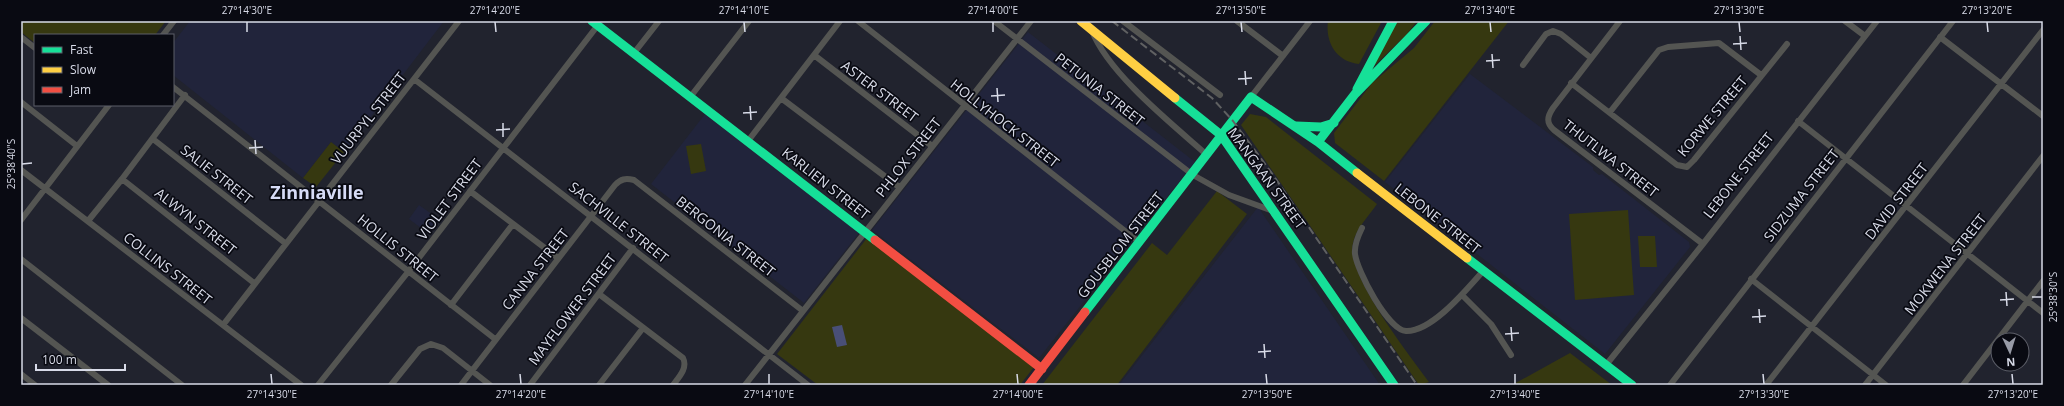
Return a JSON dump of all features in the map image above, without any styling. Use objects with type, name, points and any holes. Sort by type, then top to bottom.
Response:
[{"type":"street","points":[[164,34],[174,21]]},
{"type":"street","name":"VUURPYL STREET","points":[[223,325],[254,283],[320,201],[459,21]]},
{"type":"street","points":[[634,53],[659,21]]},
{"type":"street","points":[[692,96],[749,21]]},
{"type":"street","points":[[748,141],[840,21]]},
{"type":"street","name":"HOLLYHOCK STREET","points":[[858,21],[1139,242]]},
{"type":"street","name":"PETUNIA STREET","points":[[994,21],[1192,175],[1229,195],[1274,211]]},
{"type":"street","name":"PHLOX STREET","points":[[745,385],[1016,38],[1031,21]]},
{"type":"street","name":"MANGAAN STREET","points":[[1081,21],[1221,135],[1394,385]]},
{"type":"street","points":[[1123,21],[1220,96]]},
{"type":"street","points":[[1237,21],[1283,56]]},
{"type":"street","points":[[1251,97],[1310,21]]},
{"type":"street","points":[[1355,94],[1362,77],[1392,21]]},
{"type":"street","points":[[1318,142],[1355,94],[1426,21]]},
{"type":"street","name":"THUTLWA STREET","points":[[1620,21],[1571,83],[1549,114],[1548,118],[1550,126],[1703,244]]},
{"type":"street","points":[[1845,21],[1865,36]]},
{"type":"street","name":"LEBONE STREET","points":[[1606,365],[1703,244],[1876,21]]},
{"type":"street","name":"SIDZUMA STREET","points":[[1670,385],[1953,21]]},
{"type":"street","name":"KARLIEN STREET","points":[[595,23],[692,96],[1042,369]]},
{"type":"street","name":"VIOLET STREET","points":[[318,385],[504,148],[595,23]]},
{"type":"street","points":[[1091,29],[1103,54],[1138,92],[1207,155]]},
{"type":"street","name":"DAVID STREET","points":[[1766,385],[2043,30]]},
{"type":"street","points":[[1523,65],[1546,34],[1553,31],[1561,34],[1591,58]]},
{"type":"street","points":[[21,37],[34,47]]},
{"type":"street","points":[[1940,37],[2043,116]]},
{"type":"street","points":[[1610,112],[1656,53],[1668,47],[1719,43],[1761,75]]},
{"type":"street","name":"KORWE STREET","points":[[1571,83],[1677,165],[1686,167],[1694,160],[1786,44]]},
{"type":"street","name":"ASTER STREET","points":[[814,56],[932,146]]},
{"type":"street","name":"SACHVILLE STREET","points":[[414,79],[808,385]]},
{"type":"street","name":"HOLLIS STREET","points":[[174,88],[495,339]]},
{"type":"street","points":[[88,221],[122,179],[185,95]]},
{"type":"street","name":"LEBONE STREET","points":[[1251,97],[1318,142],[1632,385]]},
{"type":"street","name":"GOUSBLOM STREET","points":[[1029,385],[1251,97]]},
{"type":"street","points":[[781,98],[899,187]]},
{"type":"street","points":[[21,102],[77,146]]},
{"type":"street","points":[[21,220],[108,106]]},
{"type":"street","points":[[1798,121],[1846,157],[2043,313]]},
{"type":"street","points":[[1294,125],[1314,127],[1334,123]]},
{"type":"street","name":"SALIE STREET","points":[[153,138],[286,243]]},
{"type":"street","name":"MOKWENA STREET","points":[[1865,385],[2043,156]]},
{"type":"street","name":"COLLINS STREET","points":[[21,170],[301,385]]},
{"type":"street","name":"CANNA STREET","points":[[461,385],[615,185],[621,180],[627,178],[634,180]]},
{"type":"street","name":"ALWYN STREET","points":[[122,179],[254,283]]},
{"type":"street","name":"BERGONIA STREET","points":[[634,180],[803,311]]},
{"type":"street","points":[[470,191],[558,258]]},
{"type":"street","points":[[451,305],[513,224]]},
{"type":"street","points":[[1362,228],[1355,246],[1357,264],[1364,281],[1396,327],[1405,331],[1423,327],[1462,295],[1484,270]]},
{"type":"street","name":"MAYFLOWER STREET","points":[[530,385],[633,248]]},
{"type":"street","points":[[21,260],[182,385]]},
{"type":"street","points":[[1751,279],[1886,385]]},
{"type":"street","points":[[1963,385],[2043,281]]},
{"type":"street","points":[[599,294],[683,358],[685,362],[684,370],[673,385]]},
{"type":"street","points":[[1462,295],[1491,324],[1511,355]]},
{"type":"street","points":[[21,318],[108,385]]},
{"type":"street","points":[[600,385],[643,328]]},
{"type":"street","points":[[391,385],[420,349],[431,344],[443,348],[490,385]]},
{"type":"street","points":[[21,374],[35,385]]},
{"type":"shaded area","points":[[190,21],[444,21],[344,152],[331,142],[303,178],[174,76],[174,42]]},
{"type":"shaded area","points":[[1028,32],[1195,162],[1039,358],[872,230]]},
{"type":"shaded area","points":[[1470,74],[1593,167],[1593,170],[1599,175],[1602,174],[1689,242],[1690,247],[1605,354],[1385,182]]},
{"type":"shaded area","points":[[705,114],[859,233],[804,303],[651,184]]},
{"type":"shaded area","points":[[419,205],[440,220],[429,234],[409,219]]},
{"type":"shaded area","points":[[1258,207],[1380,385],[1119,385]]},
{"type":"shaded area","points":[[842,325],[847,345],[837,347],[832,327]]},
{"type":"green space","points":[[21,21],[166,21],[156,34],[34,34],[34,42],[21,32]]},
{"type":"green space","points":[[1328,21],[1382,21],[1359,64],[1344,60],[1334,50],[1328,37]]},
{"type":"green space","points":[[1397,21],[1417,21],[1407,34],[1371,69]]},
{"type":"green space","points":[[1435,21],[1509,21],[1384,181],[1335,143],[1334,133],[1372,83],[1414,48]]},
{"type":"green space","points":[[1250,114],[1266,117],[1377,204],[1357,232],[1353,243],[1353,257],[1368,293],[1380,314],[1429,382],[1419,385],[1241,125]]},
{"type":"green space","points":[[331,142],[344,152],[316,187],[303,178]]},
{"type":"green space","points":[[701,144],[706,171],[691,174],[686,146]]},
{"type":"green space","points":[[1217,191],[1247,214],[1117,385],[1042,385],[1152,243],[1167,255]]},
{"type":"green space","points":[[1628,210],[1634,295],[1575,300],[1569,214]]},
{"type":"green space","points":[[1638,236],[1655,236],[1657,267],[1640,267]]},
{"type":"green space","points":[[867,238],[1034,367],[1020,385],[818,385],[777,354]]},
{"type":"green space","points":[[1570,353],[1612,385],[1512,385]]},
{"type":"railway","points":[[1112,21],[1212,98],[1233,121],[1271,172],[1417,385]]},
{"type":"traffic: fast","points":[[592,21],[875,240]]},
{"type":"traffic: fast","points":[[1357,89],[1393,21]]},
{"type":"traffic: fast","points":[[1318,142],[1355,94],[1426,21]]},
{"type":"traffic: fast","points":[[1085,312],[1251,97],[1318,142],[1357,173]]},
{"type":"traffic: fast","points":[[1175,98],[1221,135],[1394,385]]},
{"type":"traffic: fast","points":[[1296,126],[1321,127],[1334,123]]},
{"type":"traffic: fast","points":[[1467,258],[1632,385]]},
{"type":"traffic: slow","points":[[1081,21],[1175,98]]},
{"type":"traffic: slow","points":[[1357,173],[1467,258]]},
{"type":"traffic: jam","points":[[875,240],[1042,369]]},
{"type":"traffic: jam","points":[[1029,385],[1085,312]]},
{"type":"district","name":"Zinniaville","points":[[317,192]]}]
